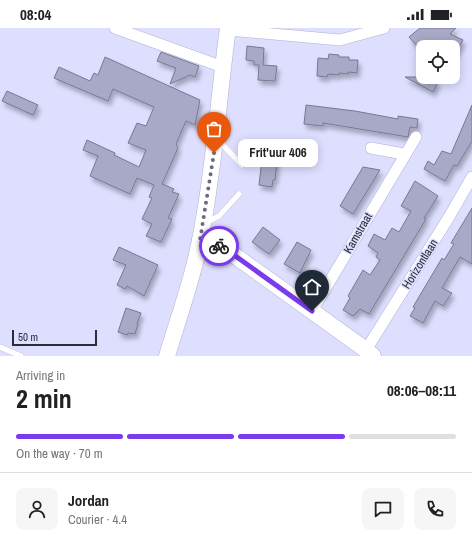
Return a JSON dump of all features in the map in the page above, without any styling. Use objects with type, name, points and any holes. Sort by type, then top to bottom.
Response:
[{"type":"main road","points":[[167,356],[190,282],[203,224],[216,138],[228,29]]},
{"type":"main road","points":[[200,240],[218,246],[234,255],[370,353]]},
{"type":"street","points":[[115,28],[223,67]]},
{"type":"street","points":[[228,29],[340,40],[384,28]]},
{"type":"street","name":"Kamstraat","points":[[312,311],[404,154],[416,137]]},
{"type":"street","points":[[371,148],[404,154]]},
{"type":"street","name":"Horizontlaan","points":[[370,353],[472,177]]},
{"type":"lane","points":[[216,138],[242,164]]},
{"type":"lane","points":[[203,224],[219,216],[239,194]]},
{"type":"lane","points":[[0,347],[21,356]]},
{"type":"building","points":[[420,28],[456,28],[450,34],[463,40],[460,45],[460,40],[416,40],[416,45],[409,37]]},
{"type":"building","points":[[247,46],[264,48],[263,65],[277,66],[275,81],[258,80],[259,65],[254,65],[254,61],[246,60]]},
{"type":"building","points":[[161,52],[199,66],[195,77],[190,75],[170,84],[176,68],[157,61]]},
{"type":"building","points":[[329,54],[339,55],[339,57],[349,57],[349,60],[358,60],[357,73],[339,73],[339,75],[328,74],[327,77],[317,76],[318,58],[328,59]]},
{"type":"building","points":[[105,57],[200,100],[195,125],[186,121],[176,144],[178,148],[162,184],[174,189],[172,192],[179,194],[168,218],[172,219],[161,242],[146,236],[152,224],[142,219],[152,198],[149,197],[154,185],[137,178],[130,194],[90,176],[98,156],[83,150],[87,140],[115,153],[114,155],[139,167],[146,150],[128,143],[137,123],[146,126],[154,107],[113,89],[108,101],[54,78],[59,67],[90,81],[94,73],[98,75]]},
{"type":"building","points":[[405,77],[416,77],[416,83]]},
{"type":"building","points":[[418,84],[437,84],[433,92]]},
{"type":"building","points":[[7,91],[38,105],[33,115],[2,101]]},
{"type":"building","points":[[306,105],[355,111],[398,119],[398,116],[418,119],[417,128],[410,127],[408,137],[323,123],[323,126],[304,124]]},
{"type":"building","points":[[472,105],[472,141],[457,166],[454,165],[445,181],[424,169],[428,161],[434,165],[442,151],[451,154]]},
{"type":"building","points":[[264,142],[279,144],[275,180],[273,180],[272,187],[259,185]]},
{"type":"building","points":[[363,167],[380,170],[353,214],[340,206]]},
{"type":"building","points":[[415,181],[438,196],[424,218],[426,219],[369,314],[360,309],[353,316],[343,310],[350,298],[348,296],[363,270],[370,275],[380,260],[376,257],[378,253],[368,246],[374,234],[385,240],[392,228],[399,232],[411,211],[401,206]]},
{"type":"building","points":[[472,208],[472,264],[460,257],[442,288],[452,293],[443,306],[435,301],[423,323],[410,316],[415,308],[413,307],[442,258],[444,260],[454,244],[451,243]]},
{"type":"building","points":[[263,227],[280,240],[269,254],[252,242]]},
{"type":"building","points":[[297,242],[311,250],[300,273],[284,264]]},
{"type":"building","points":[[119,247],[158,265],[144,296],[127,286],[125,289],[117,285],[126,265],[113,260]]},
{"type":"building","points":[[126,308],[141,313],[135,334],[128,333],[127,335],[118,332]]},
{"type":"way so far","points":[[214,153],[200,240],[219,246]]},
{"type":"place","name":"Frit'uur 406","points":[[214,153]]},
{"type":"route","points":[[219,246],[234,255],[312,311]]}]
